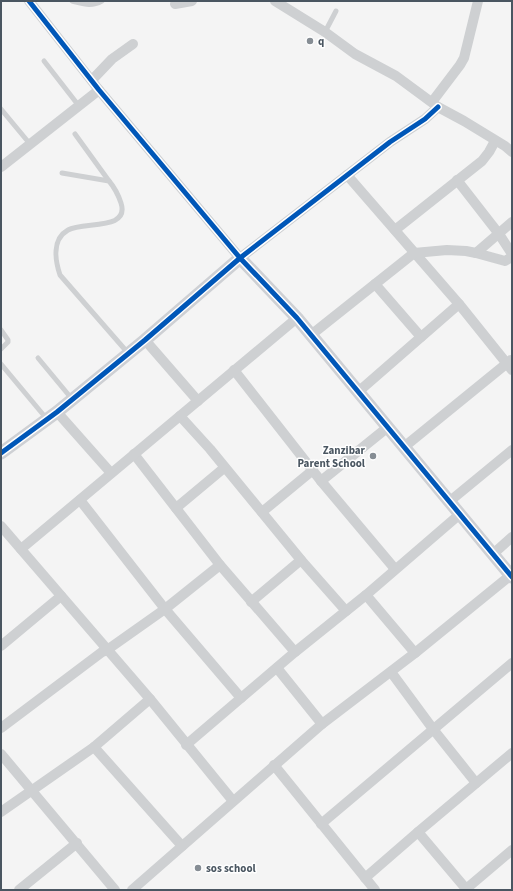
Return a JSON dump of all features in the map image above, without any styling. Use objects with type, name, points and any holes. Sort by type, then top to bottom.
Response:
[{"type":"street","points":[[29,1],[99,90],[240,258],[297,318],[511,576],[391,672],[322,724],[132,890]]},
{"type":"street","points":[[175,4],[192,1]]},
{"type":"street","points":[[276,1],[325,32],[355,54],[396,76],[435,105],[464,120],[512,152]]},
{"type":"street","points":[[1,453],[52,416],[128,353],[146,340],[240,258],[390,142],[425,119],[464,58],[478,1]]},
{"type":"street","points":[[92,80],[112,59],[133,44]]},
{"type":"street","points":[[1,167],[99,90]]},
{"type":"street","points":[[395,230],[482,161],[495,141]]},
{"type":"street","points":[[347,175],[510,364],[404,447]]},
{"type":"street","points":[[310,335],[414,253],[447,250],[466,251],[505,261],[510,258],[512,254],[499,234],[457,180]]},
{"type":"street","points":[[476,253],[512,222]]},
{"type":"street","points":[[375,284],[421,337]]},
{"type":"street","points":[[358,392],[459,304]]},
{"type":"street","points":[[21,549],[297,318]]},
{"type":"street","points":[[146,340],[198,401]]},
{"type":"street","points":[[234,370],[321,481],[395,569]]},
{"type":"street","points":[[52,416],[112,473]]},
{"type":"street","points":[[180,416],[210,449],[224,468],[301,560],[346,611]]},
{"type":"street","points":[[321,481],[388,427]]},
{"type":"street","points":[[450,501],[512,450]]},
{"type":"street","points":[[134,454],[220,565],[295,652]]},
{"type":"street","points":[[176,508],[224,468]]},
{"type":"street","points":[[262,512],[313,470]]},
{"type":"street","points":[[80,500],[165,609],[241,698]]},
{"type":"street","points":[[186,745],[295,652],[366,595],[460,514]]},
{"type":"street","points":[[1,526],[150,699],[233,801]]},
{"type":"street","points":[[493,554],[512,537]]},
{"type":"street","points":[[251,602],[301,560]]},
{"type":"street","points":[[1,728],[102,652],[165,609],[220,565]]},
{"type":"street","points":[[366,595],[415,653]]},
{"type":"street","points":[[3,640],[61,596]]},
{"type":"street","points":[[321,824],[512,663]]},
{"type":"street","points":[[277,668],[322,724]]},
{"type":"street","points":[[391,672],[433,729],[476,783]]},
{"type":"street","points":[[1,812],[94,747],[150,699]]},
{"type":"street","points":[[94,747],[182,846]]},
{"type":"street","points":[[365,878],[512,753]]},
{"type":"street","points":[[1,754],[115,890]]},
{"type":"street","points":[[274,765],[374,890]]},
{"type":"street","points":[[418,832],[466,889],[512,850]]},
{"type":"street","points":[[19,890],[77,843]]},
{"type":"lane","points":[[72,1],[86,5],[95,5],[102,1]]},
{"type":"lane","points":[[325,32],[336,11]]},
{"type":"lane","points":[[44,61],[79,106]]},
{"type":"lane","points":[[1,109],[30,144]]},
{"type":"lane","points":[[75,134],[117,192],[122,213],[118,218],[110,222],[68,230],[60,238],[55,252],[56,264],[60,275],[128,353]]},
{"type":"lane","points":[[62,173],[109,181]]},
{"type":"lane","points":[[1,330],[8,342],[1,349]]},
{"type":"lane","points":[[38,358],[72,399]]},
{"type":"lane","points":[[1,364],[52,416]]},
{"type":"cycle path","points":[[29,1],[99,90],[240,258],[297,318],[512,577]]},
{"type":"cycle path","points":[[1,453],[57,412],[145,340],[240,258],[390,142],[425,119],[438,107]]},
{"type":"place","name":"q","points":[[310,41]]},
{"type":"place","name":"Zanzibar Parent School","points":[[373,456]]},
{"type":"place","name":"sos school","points":[[198,868]]}]
